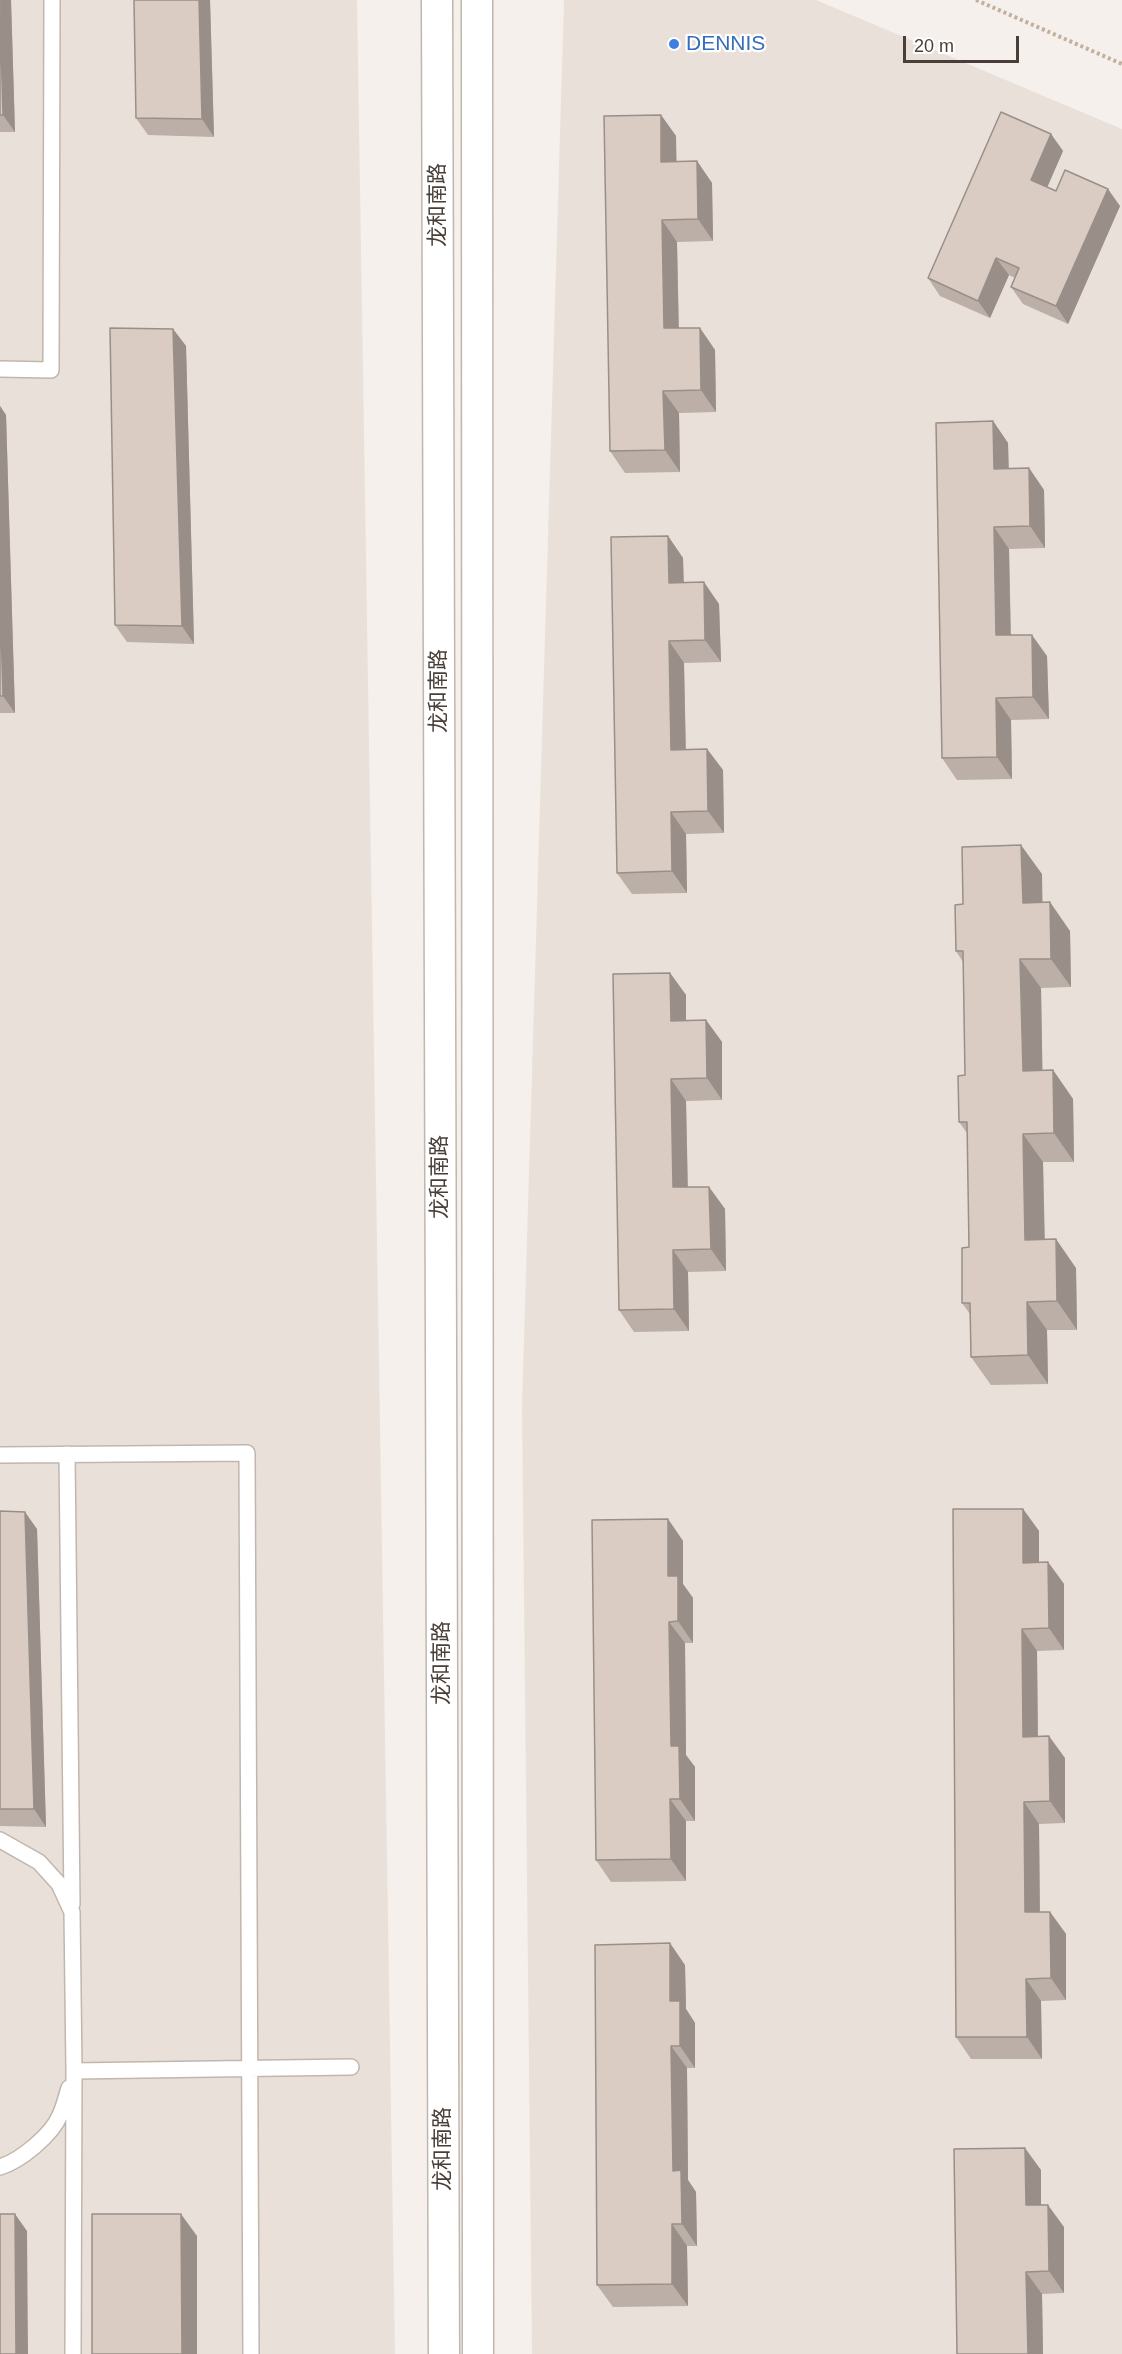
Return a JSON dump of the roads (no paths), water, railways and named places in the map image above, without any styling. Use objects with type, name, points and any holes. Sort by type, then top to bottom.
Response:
[{"type":"street","name":"龙和南路","points":[[437,0],[444,2354]]},
{"type":"street","name":"龙和南路","points":[[477,0],[478,2354]]},
{"type":"lane","points":[[0,369],[51,370],[52,0]]},
{"type":"lane","points":[[67,1454],[74,2071],[73,2354]]},
{"type":"lane","points":[[0,1455],[247,1454],[251,2354]]},
{"type":"lane","points":[[0,1840],[39,1862],[59,1884],[72,1912]]},
{"type":"lane","points":[[74,2071],[351,2067]]},
{"type":"lane","points":[[0,2167],[36,2146],[60,2117],[74,2071]]},
{"type":"place","name":"DENNIS","points":[[674,44]]}]
